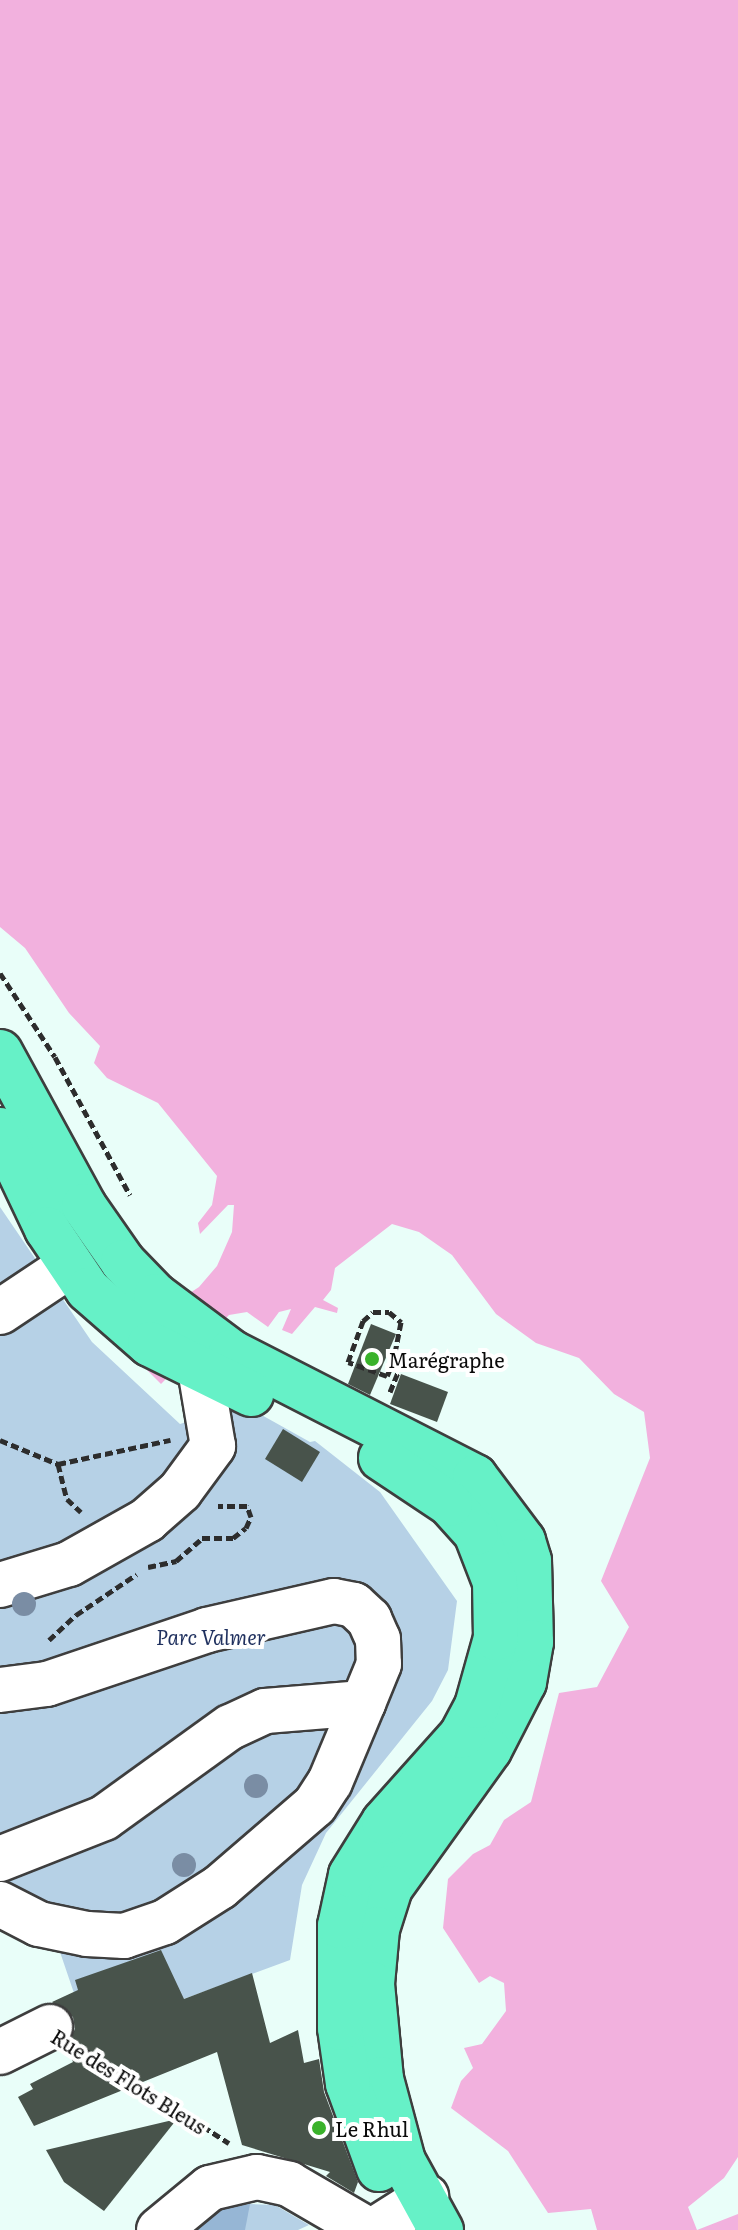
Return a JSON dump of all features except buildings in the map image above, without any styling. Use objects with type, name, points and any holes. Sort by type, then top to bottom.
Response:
[{"type":"main road","points":[[0,1052],[84,1206],[123,1262],[150,1344],[212,1364],[430,1488],[476,1533],[490,1560],[496,1638],[477,1706],[461,1736],[384,1822],[351,1875],[340,1926],[337,1984],[348,2084],[369,2151],[407,2222]]},
{"type":"main road","points":[[0,1130],[69,1266],[140,1309]]},
{"type":"street","points":[[0,1312],[69,1266]]},
{"type":"street","points":[[0,1585],[69,1564],[147,1520],[180,1491],[208,1458],[215,1435],[212,1364]]},
{"type":"street","points":[[0,1690],[47,1684],[207,1630],[334,1601],[354,1605],[369,1619],[378,1639],[379,1664],[330,1782],[315,1805],[220,1887],[165,1922],[124,1936],[87,1934],[39,1924],[0,1904]]},
{"type":"street","points":[[0,1859],[104,1818],[230,1727],[265,1711],[363,1703]]},
{"type":"street","name":"Rue des Flots Bleus","points":[[2,2046],[50,2027]]},
{"type":"street","points":[[159,2230],[210,2188],[257,2177],[289,2184],[407,2222]]},
{"type":"path","points":[[0,973],[3,982],[55,1057],[130,1195]]},
{"type":"path","points":[[373,1312],[389,1312],[401,1322],[394,1359],[387,1376],[348,1362],[363,1321],[373,1312]]},
{"type":"path","points":[[389,1396],[402,1362],[394,1359]]},
{"type":"path","points":[[0,1440],[58,1464],[215,1435]]},
{"type":"path","points":[[58,1464],[67,1499],[95,1525],[105,1544]]},
{"type":"path","points":[[44,1645],[76,1615],[148,1567],[176,1561],[202,1538],[233,1538],[246,1528],[251,1517],[247,1506],[215,1507]]},
{"type":"path","name":"Rue des Flots Bleus","points":[[50,2027],[242,2151]]},
{"type":"green space","name":"Parc Valmer","points":[[0,1207],[92,1342],[180,1424],[242,1404],[310,1442],[315,1441],[380,1492],[457,1601],[448,1670],[432,1701],[326,1833],[302,1885],[290,1960],[181,2000],[77,2002],[60,1952],[0,1929]]},
{"type":"green space","points":[[250,2204],[275,2205],[309,2225],[298,2230],[195,2230],[221,2209]]},
{"type":"shaded area","points":[[0,0],[738,0],[738,2157],[724,2178],[688,2207],[697,2230],[597,2230],[591,2209],[548,2213],[508,2151],[451,2108],[461,2081],[473,2068],[464,2048],[482,2044],[506,2011],[504,1983],[490,1976],[479,1983],[443,1928],[448,1879],[473,1854],[490,1845],[504,1820],[531,1802],[559,1693],[597,1687],[629,1627],[601,1581],[650,1458],[644,1412],[614,1394],[579,1358],[536,1343],[496,1314],[452,1255],[419,1232],[392,1224],[335,1268],[331,1290],[323,1300],[338,1308],[337,1313],[315,1307],[292,1334],[282,1330],[291,1309],[279,1312],[268,1327],[247,1312],[229,1315],[161,1384],[127,1350],[161,1312],[199,1287],[217,1266],[232,1232],[234,1205],[228,1205],[200,1234],[198,1223],[212,1205],[217,1176],[158,1103],[107,1078],[94,1063],[100,1046],[69,1013],[25,948],[0,927]]},
{"type":"shaded area","points":[[250,2204],[245,2230],[195,2230],[221,2209]]},
{"type":"shaded area","points":[[738,2214],[738,2230],[697,2230]]},
{"type":"place","name":"Marégraphe","points":[[372,1359]]},
{"type":"place","name":"Le Rhul","points":[[319,2128]]}]
